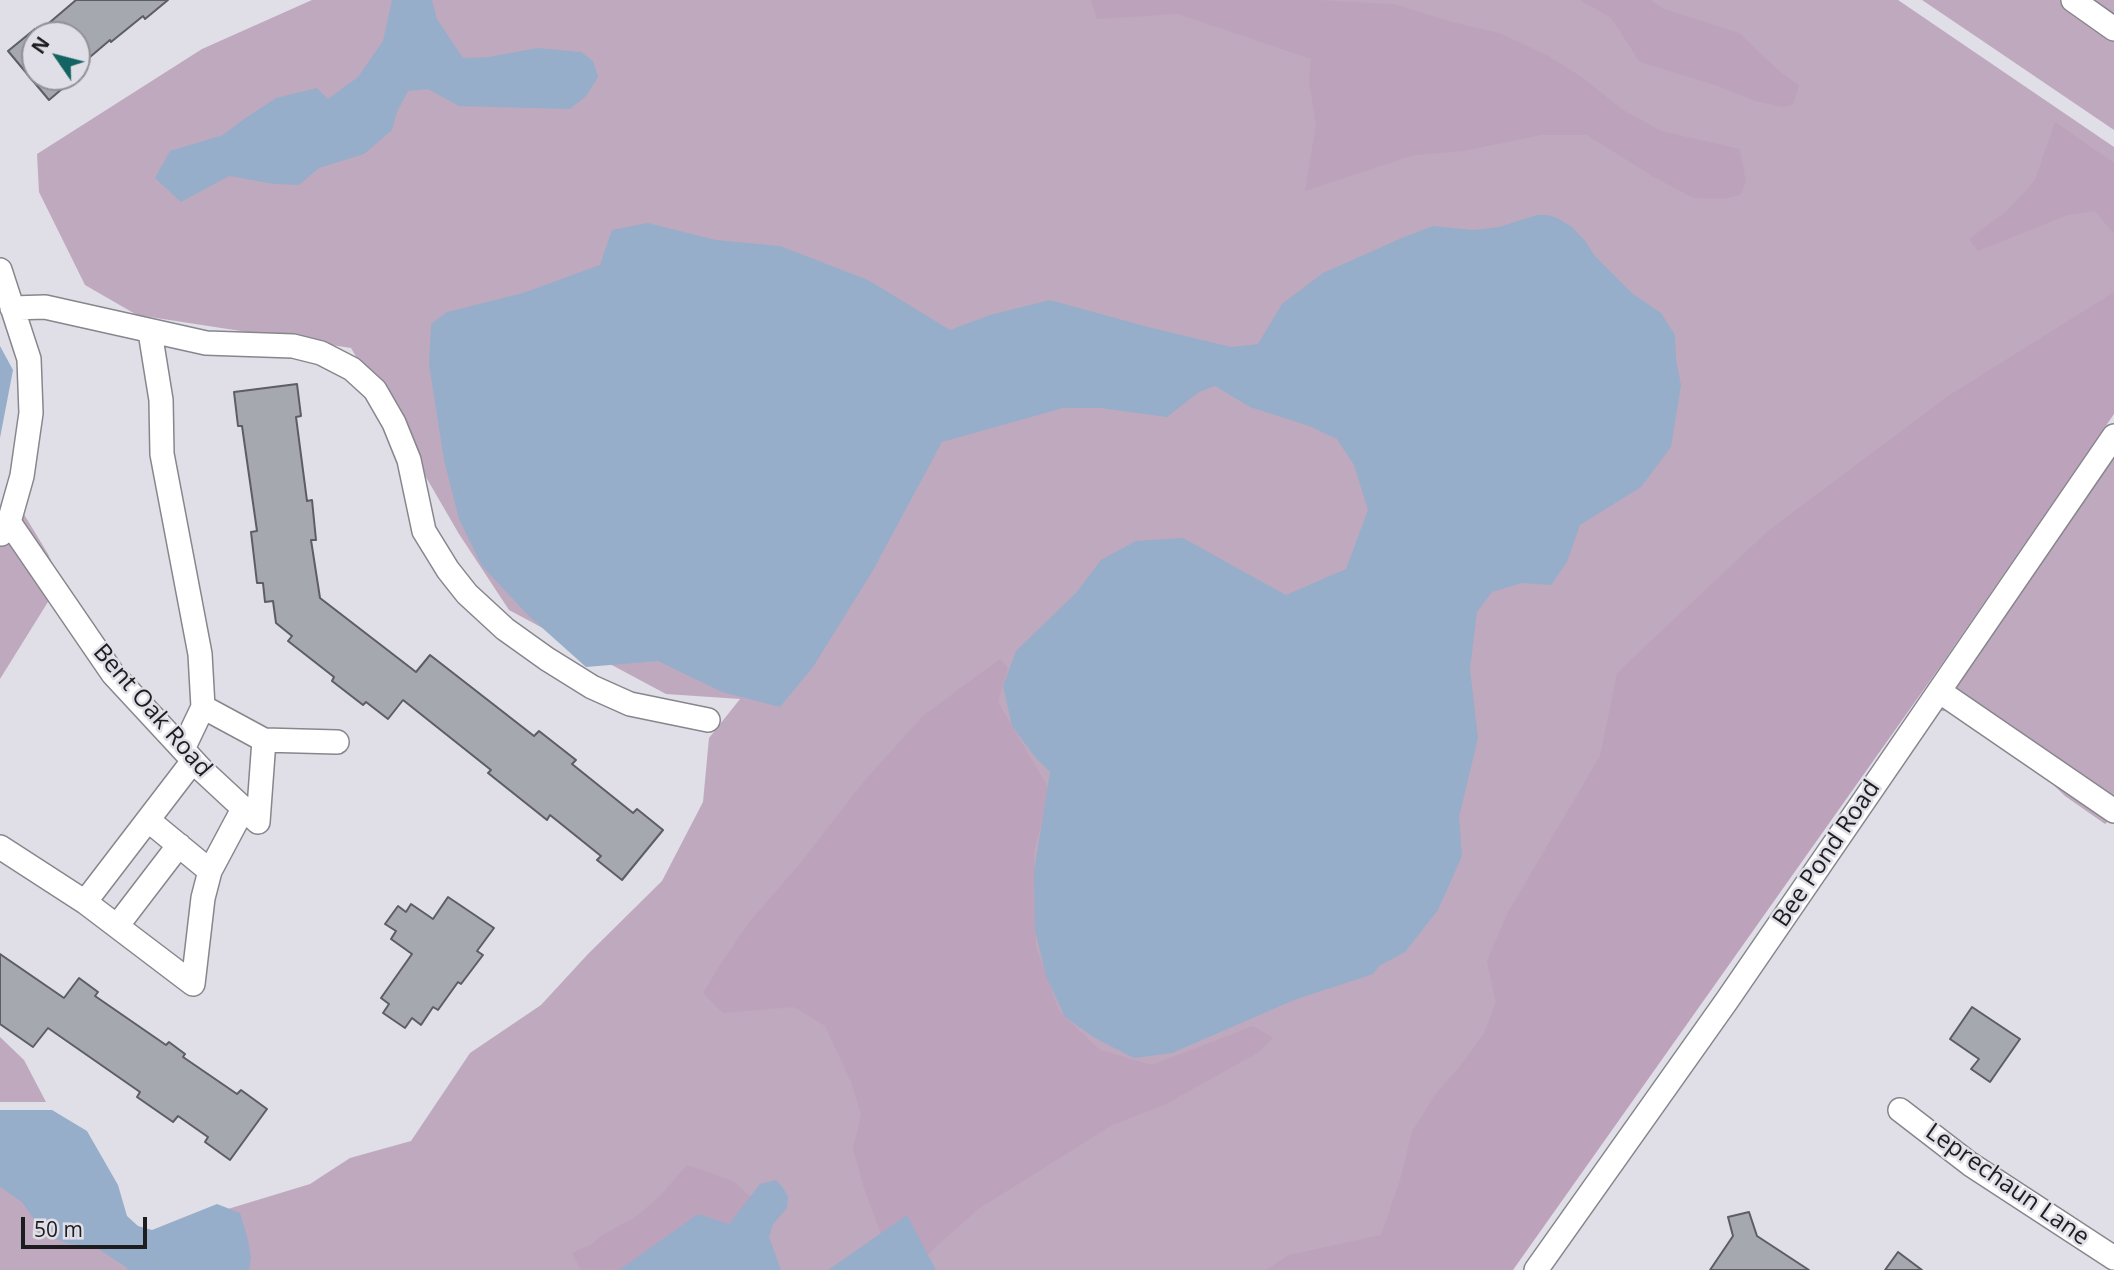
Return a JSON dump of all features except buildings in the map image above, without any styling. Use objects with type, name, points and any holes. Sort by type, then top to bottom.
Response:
[{"type":"street","points":[[2073,0],[2114,29]]},
{"type":"street","points":[[0,270],[29,359],[31,413],[22,476],[4,528]]},
{"type":"street","points":[[12,309],[45,307],[206,343],[293,346],[321,353],[352,369],[375,390],[394,423],[409,460],[424,531],[467,594],[505,629],[592,687],[630,704],[708,720]]},
{"type":"street","points":[[85,902],[148,820],[188,755],[203,707],[200,654],[162,454],[161,400],[150,332]]},
{"type":"street","name":"Bee Pond Road","points":[[1536,1270],[1728,999],[2114,436]]},
{"type":"street","name":"Bent Oak Road","points":[[4,528],[113,674],[188,755],[250,815]]},
{"type":"street","points":[[1939,691],[2114,811]]},
{"type":"street","points":[[203,707],[264,740],[337,741]]},
{"type":"street","points":[[0,847],[85,902],[193,984],[203,898],[210,871],[250,815],[264,740]]},
{"type":"street","points":[[148,820],[210,871]]},
{"type":"street","points":[[117,926],[179,845]]},
{"type":"street","name":"Leprechaun Lane","points":[[1900,1110],[1970,1164],[2114,1258]]},
{"type":"shaded area","points":[[312,0],[1898,0],[2114,147],[2114,409],[1503,1270],[0,1270],[0,1166],[136,1237],[310,1184],[350,1158],[411,1141],[470,1053],[541,1005],[662,881],[703,802],[709,738],[740,699],[666,694],[509,610],[459,534],[351,348],[137,315],[85,285],[39,192],[37,154],[202,49]]},
{"type":"shaded area","points":[[1091,0],[1317,0],[1394,4],[1499,33],[1547,55],[1583,78],[1623,110],[1661,131],[1740,149],[1746,182],[1740,195],[1724,199],[1693,198],[1587,135],[1541,135],[1464,151],[1414,155],[1305,191],[1316,125],[1309,81],[1311,59],[1178,14],[1097,19]]},
{"type":"shaded area","points":[[1580,0],[1651,0],[1664,9],[1739,33],[1779,71],[1799,85],[1793,105],[1782,107],[1755,101],[1718,86],[1640,62],[1611,18]]},
{"type":"shaded area","points":[[1922,0],[2114,0],[2114,130],[1996,50]]},
{"type":"shaded area","points":[[2055,122],[2114,163],[2114,234],[2095,211],[2068,215],[1978,251],[1969,239],[2009,209],[2035,180]]},
{"type":"shaded area","points":[[2114,292],[2114,414],[1939,668],[1513,1270],[1266,1270],[1289,1255],[1381,1235],[1400,1180],[1412,1132],[1435,1095],[1483,1035],[1496,1003],[1487,961],[1507,914],[1600,756],[1617,673],[1769,530],[1948,396]]},
{"type":"shaded area","points":[[2114,453],[2114,816],[2105,824],[2065,796],[1978,712],[1940,711],[1935,714]]},
{"type":"shaded area","points":[[0,511],[22,511],[61,581],[0,679]]},
{"type":"shaded area","points":[[1000,659],[1008,668],[998,702],[1050,791],[1034,851],[1036,946],[1059,1011],[1100,1050],[1152,1065],[1253,1026],[1273,1038],[1259,1052],[1164,1105],[1112,1125],[977,1210],[918,1263],[888,1253],[853,1149],[861,1114],[851,1082],[825,1026],[794,1007],[723,1013],[703,993],[750,921],[798,866],[865,780],[924,715]]},
{"type":"shaded area","points":[[0,1037],[24,1060],[46,1102],[0,1102]]},
{"type":"shaded area","points":[[687,1165],[733,1181],[751,1197],[729,1224],[619,1270],[581,1270],[572,1253],[634,1218],[657,1199]]},
{"type":"water","points":[[392,0],[432,0],[437,19],[463,58],[488,57],[538,48],[581,52],[593,61],[598,77],[586,96],[570,109],[459,106],[428,89],[408,91],[397,112],[392,130],[364,154],[319,168],[299,185],[274,184],[229,176],[181,202],[155,178],[170,151],[223,135],[276,98],[317,88],[328,99],[358,77],[383,41]]},
{"type":"water","points":[[1537,215],[1557,218],[1572,227],[1594,255],[1633,294],[1661,313],[1675,335],[1681,385],[1671,447],[1641,487],[1580,525],[1567,562],[1551,585],[1522,583],[1492,592],[1477,612],[1470,669],[1478,738],[1459,817],[1462,856],[1438,910],[1405,952],[1379,966],[1373,974],[1294,1000],[1172,1053],[1134,1058],[1095,1038],[1065,1017],[1046,976],[1035,930],[1034,872],[1050,772],[1012,726],[1003,686],[1016,651],[1076,593],[1101,560],[1136,541],[1183,538],[1286,595],[1346,569],[1368,510],[1354,465],[1337,439],[1309,426],[1250,407],[1215,386],[1199,392],[1167,417],[1100,408],[1063,408],[942,442],[872,572],[813,667],[780,707],[722,692],[658,661],[586,667],[529,616],[482,566],[459,519],[444,460],[429,364],[431,324],[447,312],[523,293],[600,265],[612,230],[648,223],[716,240],[780,246],[868,280],[950,330],[990,315],[1050,300],[1231,347],[1258,344],[1282,304],[1323,273],[1402,238],[1433,226],[1473,230],[1499,227]]},
{"type":"water","points":[[0,346],[13,370],[0,438]]},
{"type":"water","points":[[0,1110],[52,1110],[87,1131],[118,1185],[127,1216],[138,1226],[152,1230],[217,1204],[240,1213],[251,1258],[249,1270],[128,1270],[94,1246],[69,1244],[45,1235],[22,1202],[0,1187]]},
{"type":"water","points":[[776,1180],[788,1197],[787,1208],[773,1224],[769,1237],[781,1270],[619,1270],[698,1214],[729,1224],[760,1184]]},
{"type":"water","points":[[907,1215],[936,1270],[828,1270]]}]
